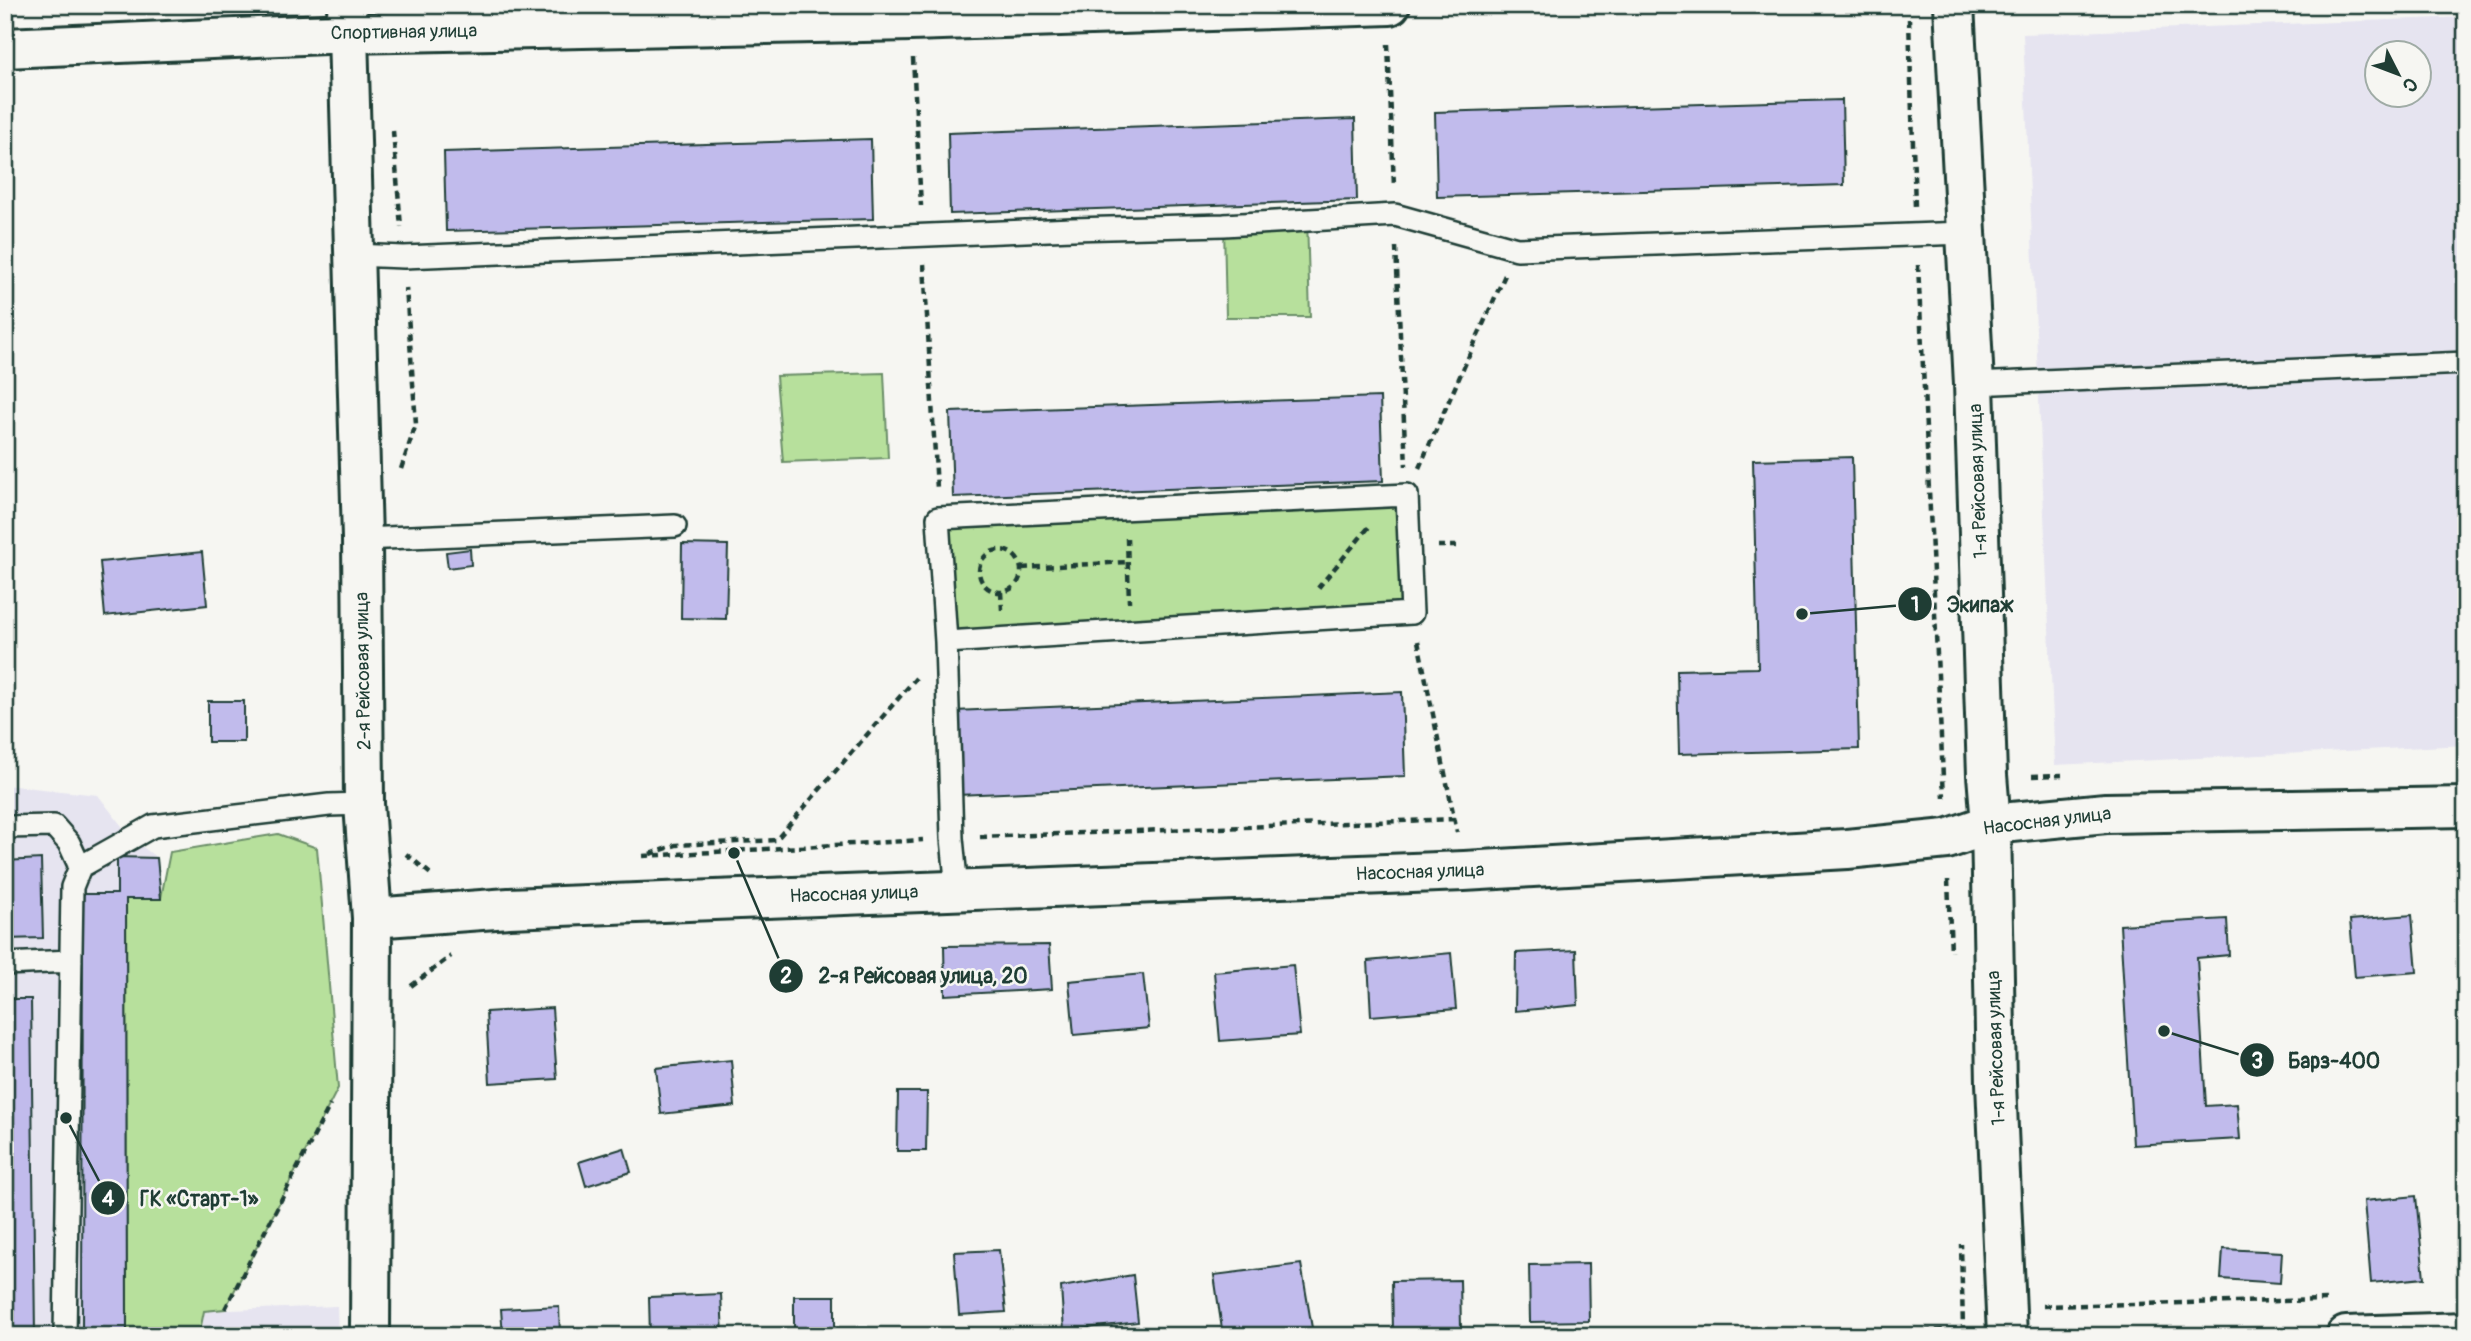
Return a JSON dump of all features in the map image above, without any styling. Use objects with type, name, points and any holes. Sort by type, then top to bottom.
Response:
[{"type":"street","name":"Спортивная улица","points":[[5,48],[348,19],[1390,5]]},
{"type":"street","name":"1-я Рейсовая улица","points":[[1954,5],[1975,384],[1986,761],[1991,824],[1996,1083],[2007,1336]]},
{"type":"street","name":"2-я Рейсовая улица","points":[[348,19],[362,539],[365,804],[372,918],[370,1336]]},
{"type":"street","name":"Насосная улица","points":[[372,918],[509,908],[1464,871],[1847,849],[1947,839],[1991,824],[2106,813],[2466,807]]},
{"type":"street","points":[[2343,1318],[2466,1332]]},
{"type":"lane","points":[[354,255],[404,257],[1224,225],[1395,215],[1517,249],[1965,233]]},
{"type":"lane","points":[[1975,384],[2466,363]]},
{"type":"lane","points":[[946,642],[1412,613],[1401,494],[939,518],[952,838],[957,890]]},
{"type":"lane","points":[[362,539],[675,526]]},
{"type":"lane","points":[[65,1336],[72,887],[80,867],[153,826],[329,804],[365,804]]},
{"type":"lane","points":[[5,827],[54,826],[69,843],[80,867]]},
{"type":"lane","points":[[5,964],[71,961]]},
{"type":"path","points":[[911,13],[939,518]]},
{"type":"path","points":[[1909,19],[1916,235],[1945,809]]},
{"type":"path","points":[[393,126],[404,257]]},
{"type":"path","points":[[1291,621],[1401,494],[1517,249]]},
{"type":"path","points":[[1126,509],[1129,631]]},
{"type":"path","points":[[1000,549],[1017,556],[1021,568],[1019,582],[1001,592],[987,587],[979,575],[986,555],[1000,549]]},
{"type":"path","points":[[1021,568],[1128,562]]},
{"type":"path","points":[[1412,613],[1464,871]]},
{"type":"path","points":[[946,642],[776,840],[676,845],[643,856],[952,838],[1455,819]]},
{"type":"path","points":[[408,989],[451,956]]},
{"type":"path","points":[[225,1309],[332,1101]]},
{"type":"path","points":[[2036,1307],[2343,1318]]},
{"type":"path","points":[[1828,1336],[1963,1329]]},
{"type":"shaded area","points":[[2466,17],[2466,745],[2055,765],[2023,34]]},
{"type":"shaded area","points":[[5,785],[98,795],[131,838],[157,858],[161,899],[126,900],[127,1336],[5,1336]]},
{"type":"shaded area","points":[[337,1306],[338,1336],[203,1336],[203,1311]]},
{"type":"green space","points":[[1307,219],[1310,317],[1226,317],[1224,225]]},
{"type":"green space","points":[[884,373],[888,458],[783,462],[776,376]]},
{"type":"green space","points":[[1396,494],[1412,613],[946,642],[938,518]]},
{"type":"green space","points":[[278,834],[317,848],[338,1088],[225,1309],[204,1311],[199,1336],[127,1336],[126,899],[161,898],[170,852]]},
{"type":"building","points":[[1842,100],[1844,185],[1437,197],[1435,112]]},
{"type":"building","points":[[1355,119],[1357,200],[950,214],[948,133]]},
{"type":"building","points":[[871,139],[873,219],[446,231],[444,152]]},
{"type":"building","points":[[1380,397],[1383,481],[953,497],[950,412]]},
{"type":"building","points":[[1852,457],[1859,749],[1679,754],[1677,670],[1758,668],[1753,460]]},
{"type":"building","points":[[682,544],[728,545],[726,619],[681,618]]},
{"type":"building","points":[[470,549],[471,565],[448,568],[446,552]]},
{"type":"building","points":[[202,552],[207,605],[105,616],[100,562]]},
{"type":"building","points":[[1402,692],[1405,776],[957,795],[954,711]]},
{"type":"building","points":[[208,701],[244,701],[244,742],[208,742]]},
{"type":"building","points":[[117,857],[157,858],[161,899],[126,899],[127,1336],[82,1336],[83,894],[117,894]]},
{"type":"building","points":[[41,859],[43,938],[5,939],[5,861]]},
{"type":"building","points":[[2412,915],[2417,972],[2355,977],[2350,920]]},
{"type":"building","points":[[2227,919],[2229,955],[2197,958],[2206,1106],[2237,1104],[2240,1139],[2133,1145],[2120,925]]},
{"type":"building","points":[[1049,945],[1052,989],[945,995],[944,946]]},
{"type":"building","points":[[1576,950],[1578,1005],[1515,1011],[1516,953]]},
{"type":"building","points":[[1451,953],[1456,1009],[1371,1016],[1368,961]]},
{"type":"building","points":[[1293,965],[1300,1035],[1220,1041],[1214,972]]},
{"type":"building","points":[[1143,974],[1149,1028],[1074,1035],[1069,981]]},
{"type":"building","points":[[5,999],[31,999],[35,1336],[5,1336]]},
{"type":"building","points":[[552,1008],[557,1079],[490,1083],[486,1012]]},
{"type":"building","points":[[731,1060],[735,1106],[661,1114],[656,1068]]},
{"type":"building","points":[[898,1092],[927,1092],[926,1151],[897,1151]]},
{"type":"building","points":[[624,1148],[631,1172],[586,1186],[579,1162]]},
{"type":"building","points":[[2416,1196],[2424,1278],[2371,1283],[2364,1201]]},
{"type":"building","points":[[2223,1249],[2282,1252],[2280,1283],[2221,1279]]},
{"type":"building","points":[[999,1250],[1006,1312],[959,1315],[954,1252]]},
{"type":"building","points":[[1301,1264],[1312,1328],[1261,1336],[1223,1336],[1214,1275]]},
{"type":"building","points":[[1588,1264],[1589,1321],[1530,1322],[1529,1265]]},
{"type":"building","points":[[1133,1275],[1138,1322],[1064,1331],[1061,1287]]},
{"type":"building","points":[[1460,1280],[1461,1328],[1393,1330],[1392,1281]]},
{"type":"building","points":[[721,1294],[723,1336],[650,1336],[649,1297]]},
{"type":"building","points":[[794,1296],[835,1296],[835,1336],[794,1336]]},
{"type":"building","points":[[559,1306],[560,1336],[503,1336],[501,1309]]},
{"type":"place","name":"Экипаж","points":[[1802,614]]},
{"type":"place","name":"2-я Рейсовая улица, 20","points":[[734,853]]},
{"type":"place","name":"Барз-400","points":[[2164,1031]]},
{"type":"place","name":"ГК «Старт-1»","points":[[66,1118]]}]
